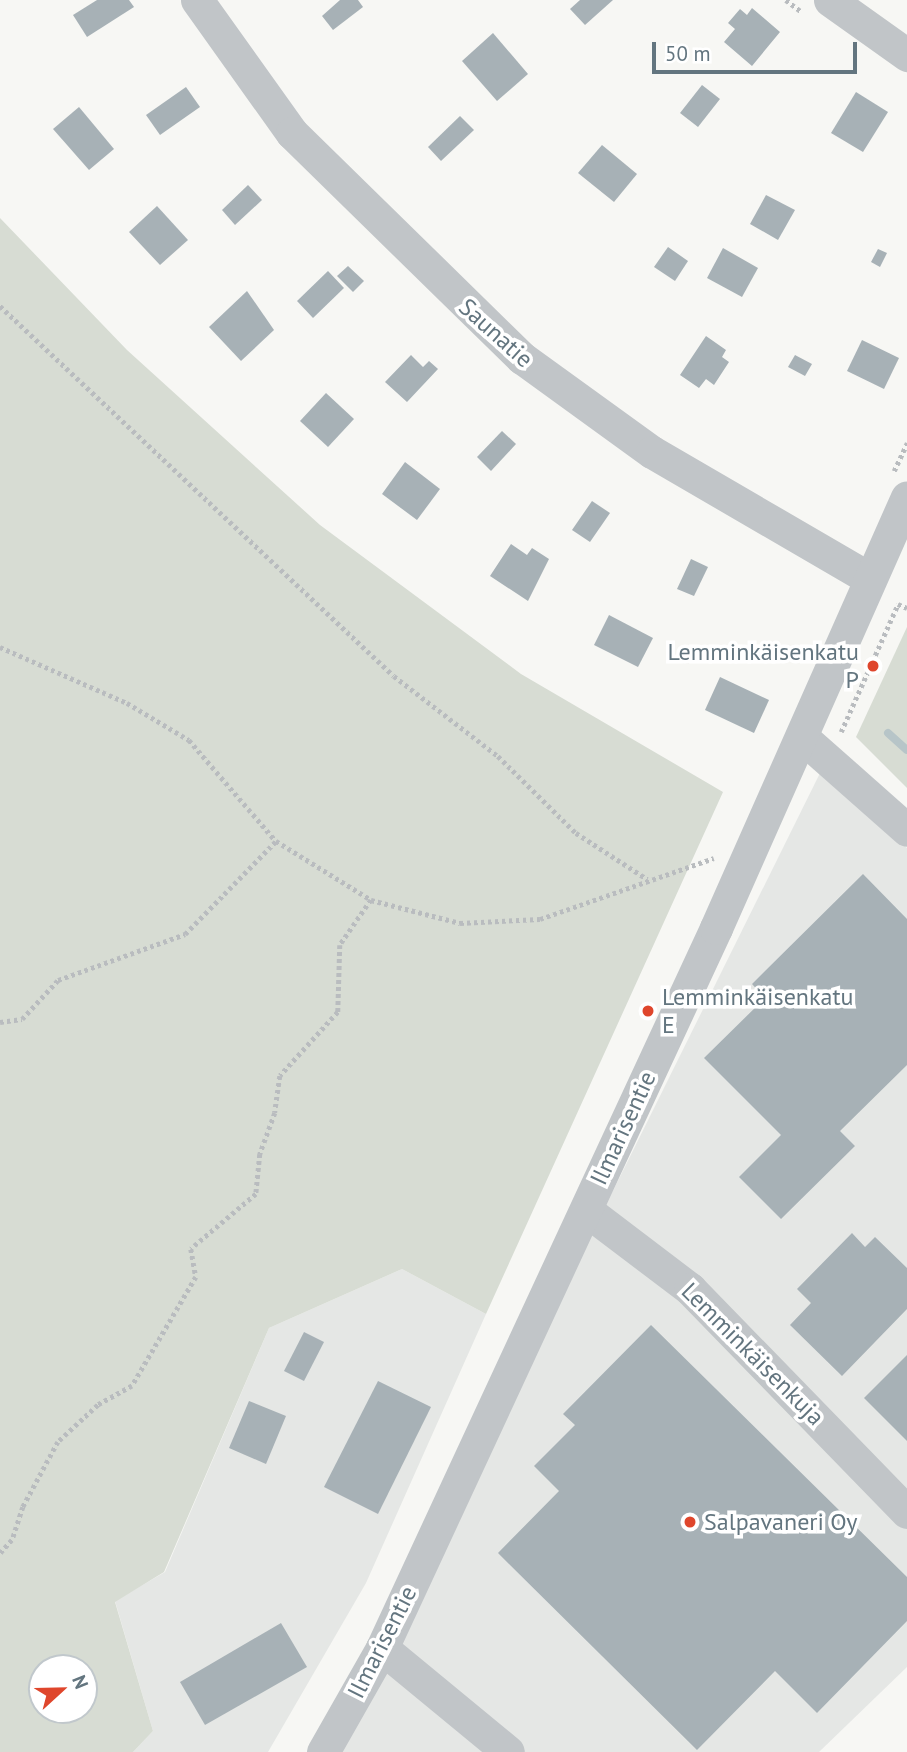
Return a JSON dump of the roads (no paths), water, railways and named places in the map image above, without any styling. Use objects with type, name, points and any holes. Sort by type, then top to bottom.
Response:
[{"type":"street","name":"Saunatie","points":[[197,0],[292,133],[522,358],[652,452],[870,579]]},
{"type":"street","points":[[830,0],[907,55]]},
{"type":"street","name":"Ilmarisentie","points":[[323,1752],[382,1648],[586,1210],[802,737],[907,497]]},
{"type":"street","points":[[802,737],[829,758],[907,830]]},
{"type":"street","name":"Lemminkäisenkuja","points":[[586,1210],[690,1289],[907,1512]]},
{"type":"street","points":[[382,1648],[508,1752]]},
{"type":"waterway","points":[[888,733],[907,750]]},
{"type":"place","name":"Lemminkäisenkatu P","points":[[873,666]]},
{"type":"place","name":"Lemminkäisenkatu E","points":[[648,1011]]},
{"type":"place","name":"Salpavaneri Oy","points":[[690,1522]]}]
